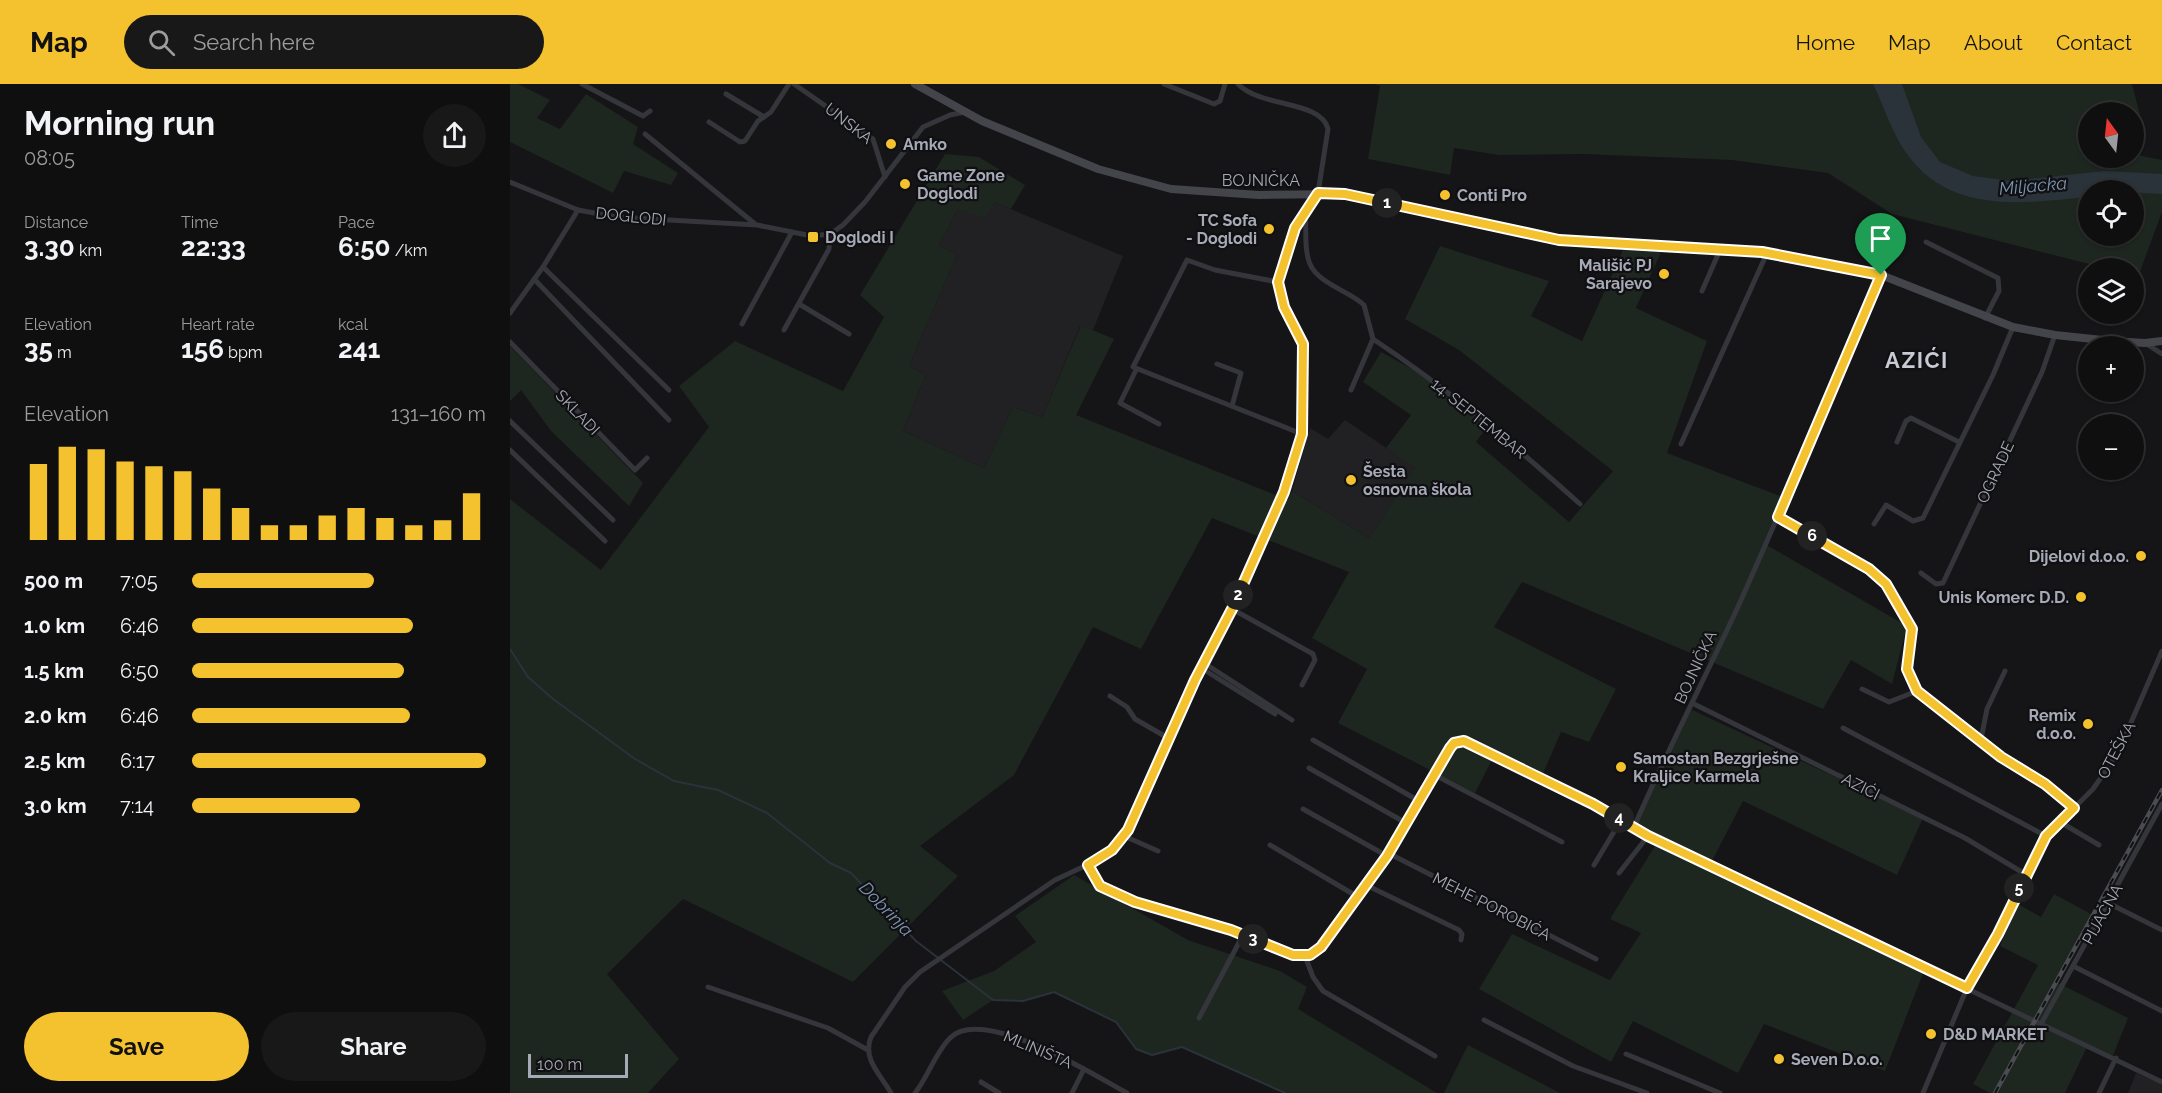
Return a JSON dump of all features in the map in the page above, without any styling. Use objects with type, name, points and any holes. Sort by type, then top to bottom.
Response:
[{"type":"main road","name":"BOJNIČKA","points":[[915,84],[964,112],[1098,169],[1171,189],[1259,195],[1345,194],[1559,240],[1767,253],[1881,275],[1985,318],[2013,327],[2055,335],[2145,343],[2162,341]]},
{"type":"street","points":[[582,84],[643,116],[650,111]]},
{"type":"street","points":[[709,122],[742,142],[756,123],[771,112],[789,84]]},
{"type":"street","name":"UNSKA","points":[[794,84],[873,139],[885,177]]},
{"type":"street","points":[[1164,84],[1214,104],[1220,101],[1225,84]]},
{"type":"street","points":[[891,1093],[872,1064],[868,1050],[871,1037],[905,987],[934,962],[1055,880],[1104,857],[1124,836],[1168,738],[1232,609],[1286,486],[1302,434],[1303,344],[1284,307],[1278,282],[1295,228],[1318,193],[1328,129],[1325,120],[1317,113],[1257,98],[1247,93],[1238,84]]},
{"type":"street","points":[[726,94],[764,117]]},
{"type":"street","points":[[784,330],[829,249],[830,234],[843,225],[885,177],[923,127],[950,115],[964,112]]},
{"type":"street","name":"DOGLODI","points":[[645,134],[757,225]]},
{"type":"street","name":"DOGLODI","points":[[510,182],[578,210],[616,217],[757,225],[812,236],[830,234]]},
{"type":"street","points":[[511,309],[543,267],[578,210]]},
{"type":"street","points":[[1305,212],[1306,247],[1310,266],[1322,278],[1364,305],[1372,339],[1351,390]]},
{"type":"street","points":[[742,324],[792,232]]},
{"type":"street","points":[[1926,242],[1998,278],[1999,291],[1985,318]]},
{"type":"street","points":[[1702,291],[1720,250]]},
{"type":"street","points":[[1681,444],[1767,253]]},
{"type":"street","points":[[1278,282],[1215,270],[1187,260],[1133,368],[1302,434]]},
{"type":"street","points":[[543,267],[669,390]]},
{"type":"street","name":"BOJNIČKA","points":[[1635,827],[1663,760],[1694,704],[1778,517],[1881,275]]},
{"type":"street","points":[[534,279],[669,420]]},
{"type":"street","points":[[799,304],[849,334]]},
{"type":"street","points":[[1874,524],[1886,505],[1913,521],[1923,518],[1993,375],[2013,327]]},
{"type":"street","name":"OGRADE","points":[[1921,573],[1936,584],[1943,583],[2042,372],[2055,335]]},
{"type":"street","name":"14. SEPTEMBAR","points":[[1372,339],[1429,377],[1506,437],[1580,504]]},
{"type":"street","name":"SKLADI","points":[[510,342],[634,470],[647,458]]},
{"type":"street","points":[[2145,343],[2162,354]]},
{"type":"street","points":[[1217,364],[1241,373],[1232,406]]},
{"type":"street","points":[[1136,370],[1120,404],[1159,424]]},
{"type":"street","points":[[1897,442],[1906,421],[1911,418],[1959,442]]},
{"type":"street","points":[[510,421],[613,520]]},
{"type":"street","points":[[510,450],[605,541]]},
{"type":"street","points":[[1778,517],[1877,575],[1893,593],[1912,629],[1907,669],[1917,691],[2001,757],[2045,784],[2074,808]]},
{"type":"street","points":[[1232,609],[1313,654],[1316,660],[1302,685]]},
{"type":"street","name":"OTEŠKA","points":[[1923,1093],[1967,988],[1998,934],[2025,874],[2046,836],[2093,789],[2120,748],[2162,651]]},
{"type":"street","points":[[1203,666],[1275,714]]},
{"type":"street","points":[[1203,666],[1292,720]]},
{"type":"street","points":[[1981,739],[1987,709],[2006,671]]},
{"type":"street","points":[[1862,690],[1889,702],[1917,691]]},
{"type":"street","points":[[1110,696],[1127,707],[1135,719],[1168,738]]},
{"type":"street","name":"AZIĆI","points":[[1694,704],[1965,838],[2025,874]]},
{"type":"street","points":[[1843,728],[2046,836]]},
{"type":"street","points":[[1313,740],[1419,801]]},
{"type":"street","points":[[1088,865],[1100,886],[1123,898],[1243,935],[1293,955],[1305,956],[1321,947],[1358,897],[1388,855],[1432,774],[1454,743],[1464,741],[1635,827],[1648,836],[2162,1082]]},
{"type":"street","points":[[1309,768],[1406,823]]},
{"type":"street","points":[[1432,774],[1562,842]]},
{"type":"street","name":"PIJAČNA","points":[[2041,1024],[2162,804]]},
{"type":"street","name":"MEHE POROBIĆA","points":[[1303,809],[1388,855],[1596,959]]},
{"type":"street","points":[[1594,865],[1621,820]]},
{"type":"street","points":[[2060,822],[2099,845]]},
{"type":"street","points":[[1124,836],[1158,851]]},
{"type":"street","points":[[1618,873],[1648,836]]},
{"type":"street","points":[[1270,845],[1358,897]]},
{"type":"street","points":[[1366,885],[1459,930],[1462,934],[1461,940]]},
{"type":"street","points":[[2108,903],[2162,930]]},
{"type":"street","points":[[1199,1018],[1243,935]]},
{"type":"street","points":[[1305,956],[1312,977],[1323,991],[1436,1056]]},
{"type":"street","points":[[2073,966],[2162,1011]]},
{"type":"street","points":[[708,987],[828,1028],[868,1050]]},
{"type":"street","points":[[1484,1020],[1574,1065],[1647,1093]]},
{"type":"street","name":"MLINIŠTA","points":[[915,1093],[950,1038],[968,1030],[993,1030],[1023,1040],[1084,1069],[1127,1093]]},
{"type":"street","points":[[1626,1054],[1720,1093]]},
{"type":"street","points":[[2099,1093],[2116,1058]]},
{"type":"street","name":"MLINIŠTA","points":[[1072,1093],[1084,1069]]},
{"type":"street","points":[[981,1082],[999,1093]]},
{"type":"shaded area","points":[[510,84],[518,84],[550,100],[537,118],[560,129],[586,94],[638,127],[633,144],[678,173],[671,185],[624,171],[613,193],[510,142]]},
{"type":"shaded area","points":[[1374,84],[2132,84],[2137,102],[2078,102],[2078,168],[2144,168],[2144,156],[2162,160],[2162,212],[2144,261],[2144,258],[2078,258],[2078,261],[1892,214],[1828,173],[1732,160],[1583,154],[1499,155],[1454,148],[1450,175],[1368,159],[1380,86]]},
{"type":"shaded area","points":[[945,154],[979,157],[1025,185],[1011,209],[994,202],[985,218],[958,209],[939,245],[957,255],[909,366],[926,375],[903,431],[984,468],[1013,407],[1042,417],[1081,325],[1114,339],[1076,415],[1288,500],[1292,491],[1369,538],[1415,468],[1386,448],[1411,415],[1363,382],[1381,352],[1425,376],[1487,427],[1476,442],[1569,522],[1613,471],[1459,350],[1405,319],[1440,246],[1549,281],[1531,316],[1582,341],[1623,250],[1662,250],[1636,308],[1707,341],[1667,453],[1788,499],[1765,544],[1907,626],[1892,684],[1851,660],[1823,709],[1522,582],[1494,627],[1616,689],[1589,742],[1561,732],[1542,776],[1496,752],[1475,793],[1338,723],[1367,669],[1312,638],[1349,572],[1212,518],[1141,649],[1093,627],[1014,775],[920,846],[958,876],[853,982],[683,899],[607,974],[679,1059],[648,1093],[510,1093],[510,499],[601,570],[709,427],[679,386],[735,341],[843,391],[884,317],[860,295]]},
{"type":"shaded area","points":[[994,202],[1123,256],[1093,330],[1080,326],[1042,417],[1013,407],[984,468],[903,431],[926,375],[909,366],[957,255],[939,245],[958,209]]},
{"type":"shaded area","points":[[510,346],[643,483],[629,506],[551,431],[521,390],[510,401]]},
{"type":"shaded area","name":"Šesta osnovna škola","points":[[1345,420],[1416,468],[1369,538],[1292,491],[1310,428],[1328,439]]},
{"type":"shaded area","points":[[1688,708],[1923,818],[1897,875],[1743,801],[1710,865],[1924,971],[1885,1071],[1764,1024],[1738,1073],[1633,1021],[1611,1062],[1479,989],[1512,934],[1610,980],[1641,933],[1610,919],[1658,841],[1633,826]]},
{"type":"shaded area","points":[[1074,875],[1188,940],[1280,971],[1307,987],[1298,1009],[1437,1093],[1285,1093],[1182,1047],[1152,1055],[1136,1049],[1116,1022],[1054,993],[1023,1001],[993,1000],[963,1020],[942,991],[994,971],[1036,942],[1015,916]]},
{"type":"shaded area","points":[[2054,894],[2093,915],[2056,982],[2128,1018],[2112,1058],[2088,1045],[2065,1093],[1990,1093],[1973,1084],[2038,965],[2000,946],[2018,904],[2041,917]]},
{"type":"shaded area","points":[[1468,1045],[1560,1093],[1444,1093]]},
{"type":"shaded area","points":[[2136,1073],[2162,1084],[2162,1093],[2128,1093]]},
{"type":"water","name":"Miljacka","points":[[1873,84],[1902,84],[1921,137],[1940,162],[1973,176],[2012,181],[2105,171],[2162,174],[2162,194],[2144,193],[2144,180],[2078,180],[2078,198],[2014,202],[1990,201],[1966,196],[1945,187],[1925,174],[1907,154]]},
{"type":"waterway","name":"Dobrinja","points":[[510,649],[528,677],[553,699],[635,759],[674,781],[718,790],[767,813],[830,863],[851,873],[916,941],[993,1000],[1023,1001],[1054,992],[1116,1022],[1136,1049],[1152,1055],[1182,1047],[1285,1093]]},
{"type":"railway","points":[[1995,1093],[2162,790]]},
{"type":"place","name":"Amko","points":[[891,144]]},
{"type":"place","name":"Game Zone Doglodi","points":[[905,184]]},
{"type":"place","name":"Conti Pro","points":[[1445,195]]},
{"type":"place","name":"TC Sofa - Doglodi","points":[[1269,229]]},
{"type":"place","name":"Doglodi I","points":[[813,237]]},
{"type":"place","name":"Mališić PJ Sarajevo","points":[[1664,274]]},
{"type":"place","name":"Šesta osnovna škola","points":[[1351,480]]},
{"type":"place","name":"Dijelovi d.o.o.","points":[[2141,556]]},
{"type":"place","name":"Unis Komerc D.D.","points":[[2081,597]]},
{"type":"place","name":"Remix d.o.o.","points":[[2088,724]]},
{"type":"place","name":"Samostan Bezgrješne Kraljice Karmela","points":[[1621,767]]},
{"type":"place","name":"D&D MARKET","points":[[1931,1034]]},
{"type":"place","name":"Seven D.o.o.","points":[[1779,1059]]},
{"type":"district","name":"AZIĆI","points":[[1917,360]]},
{"type":"route","points":[[1318,193],[1345,194],[1559,240],[1762,252],[1881,275],[1778,517],[1877,575],[1893,593],[1912,629],[1913,637],[1907,669],[1917,691],[1969,729],[2001,757],[2045,784],[2074,808],[2046,836],[2025,874],[1998,934],[1967,988],[1648,836],[1593,804],[1464,741],[1454,743],[1450,748],[1432,774],[1387,856],[1321,947],[1310,955],[1293,955],[1231,930],[1123,898],[1108,891],[1095,881],[1088,865],[1112,850],[1128,830],[1195,680],[1232,609],[1286,486],[1302,434],[1303,344],[1300,333],[1279,294],[1278,274],[1295,228],[1318,193]]}]
